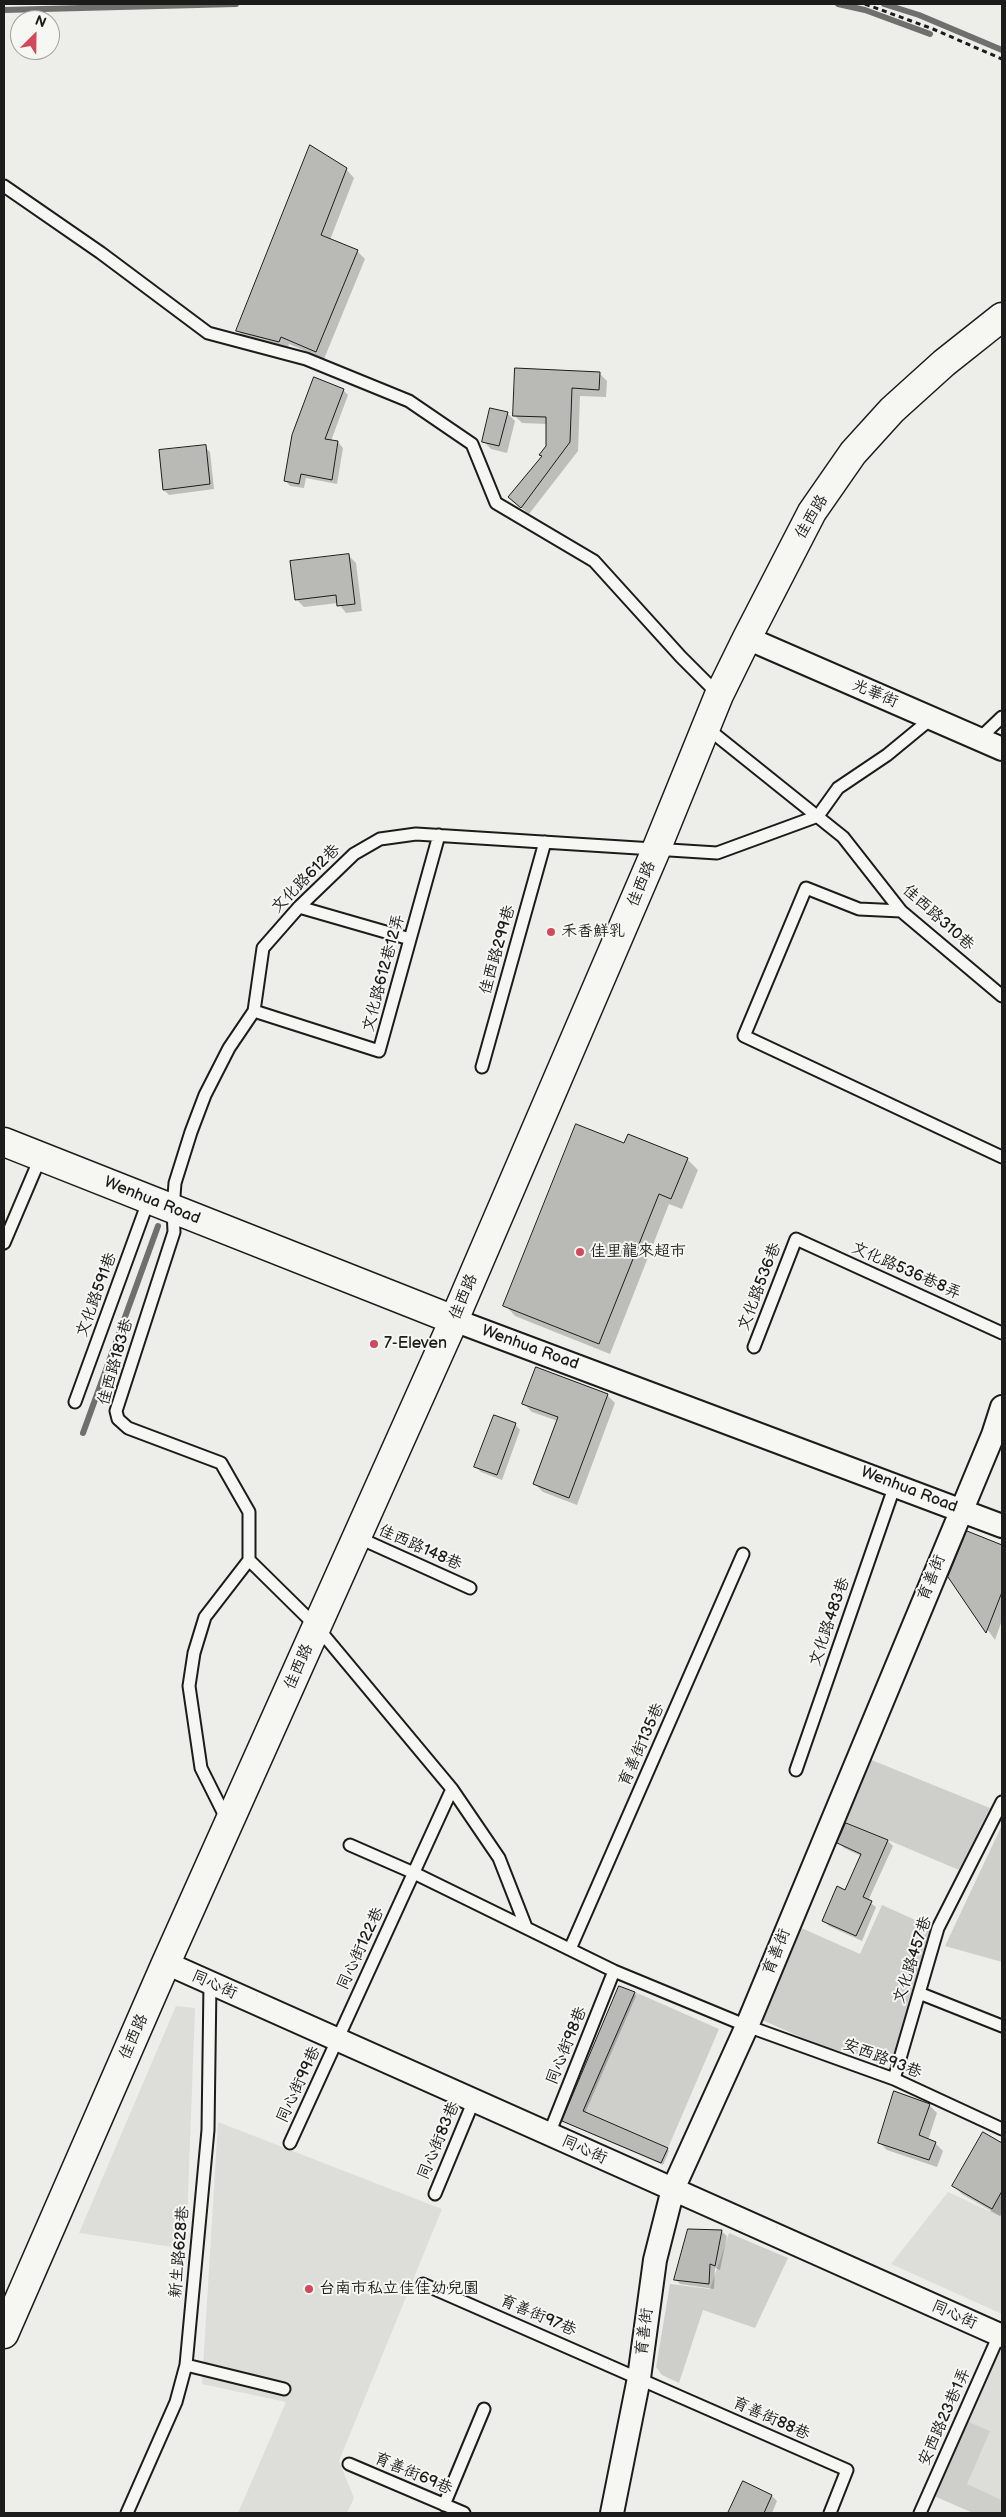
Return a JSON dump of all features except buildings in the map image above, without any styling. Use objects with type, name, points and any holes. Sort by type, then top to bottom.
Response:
[{"type":"street","name":"佳西路","points":[[4,2334],[166,1963],[454,1320],[656,850],[719,695],[747,638],[812,512],[853,454],[892,410],[944,363],[1002,317]]},
{"type":"street","name":"光華街","points":[[747,638],[1002,749]]},
{"type":"street","name":"Wenhua Road","points":[[4,1142],[454,1320],[1002,1526]]},
{"type":"street","name":"育善街","points":[[612,2513],[639,2378],[655,2260],[673,2189],[747,2026],[993,1435],[1002,1407]]},
{"type":"street","name":"同心街","points":[[166,1963],[1001,2335]]},
{"type":"lane","points":[[4,186],[100,253],[208,333],[306,359],[409,401],[472,444],[496,503],[594,561],[681,657],[719,695]]},
{"type":"lane","points":[[979,739],[1002,717]]},
{"type":"lane","points":[[656,850],[717,853],[818,816],[838,788],[887,755],[932,718]]},
{"type":"lane","name":"佳西路310巷","points":[[707,728],[843,837],[901,911],[1002,996]]},
{"type":"lane","name":"文化路612巷","points":[[161,1204],[175,1183],[205,1095],[229,1048],[254,1011],[263,948],[299,907],[354,854],[380,839],[416,834],[656,850]]},
{"type":"lane","name":"文化路612巷12弄","points":[[254,1011],[379,1050],[439,835]]},
{"type":"lane","name":"佳西路299巷","points":[[482,1067],[545,842]]},
{"type":"lane","points":[[901,911],[859,909],[806,888],[744,1036],[1002,1157]]},
{"type":"lane","points":[[299,907],[410,939]]},
{"type":"lane","points":[[4,1243],[41,1156]]},
{"type":"lane","name":"文化路591巷","points":[[75,1402],[161,1204]]},
{"type":"lane","name":"佳西路183巷","points":[[161,1204],[174,1232],[116,1411],[118,1419],[128,1428],[221,1463],[249,1512],[249,1560]]},
{"type":"lane","name":"文化路536巷8弄","points":[[796,1239],[1002,1333]]},
{"type":"lane","name":"文化路536巷","points":[[754,1347],[796,1239]]},
{"type":"lane","name":"文化路483巷","points":[[796,1770],[895,1485]]},
{"type":"lane","name":"佳西路148巷","points":[[357,1537],[470,1588]]},
{"type":"lane","name":"育善街135巷","points":[[570,1949],[743,1554]]},
{"type":"lane","points":[[229,1824],[201,1768],[188,1686],[194,1652],[205,1617],[249,1560],[317,1627],[452,1789],[500,1858],[526,1928]]},
{"type":"lane","name":"同心街122巷","points":[[338,2040],[452,1789]]},
{"type":"lane","name":"文化路457巷","points":[[894,2079],[938,1928],[1002,1802]]},
{"type":"lane","points":[[350,1845],[414,1873],[614,1970],[747,2026]]},
{"type":"lane","name":"同心街98巷","points":[[549,2134],[614,1970]]},
{"type":"lane","name":"新生路628巷","points":[[127,2513],[176,2402],[186,2366],[208,2130],[210,1983]]},
{"type":"lane","points":[[919,1993],[1002,2026]]},
{"type":"lane","name":"安西路93巷","points":[[747,2026],[894,2079],[1002,2129]]},
{"type":"lane","name":"同心街99巷","points":[[290,2143],[338,2040]]},
{"type":"lane","name":"同心街83巷","points":[[435,2194],[474,2100]]},
{"type":"lane","name":"育善街97巷","points":[[423,2284],[639,2378]]},
{"type":"lane","name":"安西路23巷1弄","points":[[920,2513],[1001,2335]]},
{"type":"lane","points":[[186,2366],[284,2389]]},
{"type":"lane","name":"育善街88巷","points":[[639,2378],[847,2470],[830,2513]]},
{"type":"lane","points":[[444,2505],[484,2409]]},
{"type":"lane","name":"育善街69巷","points":[[349,2464],[464,2513]]},
{"type":"path","points":[[866,4],[933,29],[1002,59]]},
{"type":"shaded area","points":[[869,1759],[990,1808],[959,1870],[843,1821]]},
{"type":"shaded area","points":[[1002,1825],[1002,1962],[945,1946]]},
{"type":"shaded area","points":[[882,1905],[931,1927],[894,2061],[825,2048],[760,2019],[799,1927],[860,1954]]},
{"type":"shaded area","points":[[635,1992],[719,2029],[668,2148],[583,2111]]},
{"type":"shaded area","points":[[176,2006],[195,2008],[186,2249],[79,2233]]},
{"type":"shaded area","name":"台南市私立佳佳幼兒園","points":[[218,2122],[442,2209],[339,2461],[354,2498],[347,2513],[238,2513],[286,2402],[202,2384]]},
{"type":"shaded area","points":[[1002,2191],[1002,2217],[990,2212]]},
{"type":"shaded area","points":[[948,2192],[1002,2217],[1002,2314],[891,2264]]},
{"type":"shaded area","points":[[729,2233],[788,2258],[755,2328],[703,2310],[679,2383],[662,2375],[656,2367],[670,2284],[710,2289]]},
{"type":"shaded area","points":[[999,2349],[1002,2350],[1002,2500],[966,2484],[989,2431],[967,2421]]},
{"type":"shaded area","points":[[967,2421],[990,2431],[967,2484],[1002,2500],[1002,2513],[973,2513],[934,2496]]},
{"type":"waterway","points":[[4,10],[236,4]]},
{"type":"waterway","points":[[838,4],[865,10],[930,34]]},
{"type":"waterway","points":[[884,4],[919,15],[1002,50]]},
{"type":"waterway","points":[[83,1433],[158,1226]]},
{"type":"place","name":"禾香鮮乳","points":[[551,932]]},
{"type":"place","name":"佳里龍來超市","points":[[580,1252]]},
{"type":"place","name":"7-Eleven","points":[[374,1344]]},
{"type":"place","name":"台南市私立佳佳幼兒園","points":[[309,2289]]}]
